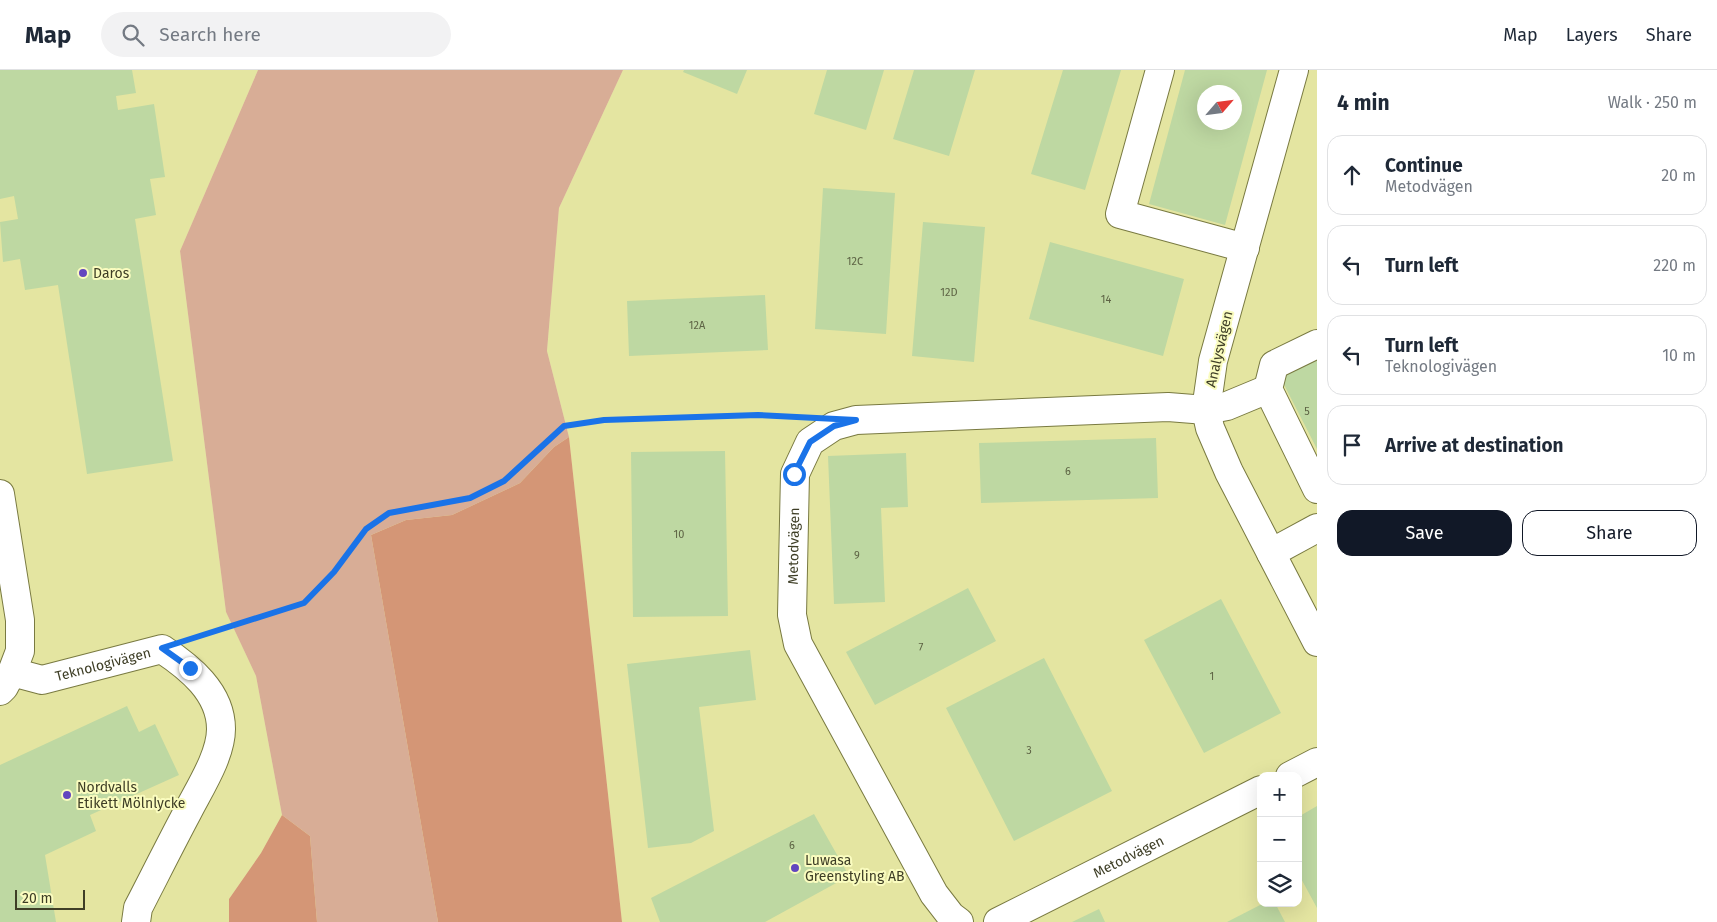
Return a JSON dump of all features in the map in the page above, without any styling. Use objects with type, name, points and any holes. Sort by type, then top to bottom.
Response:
[{"type":"street","points":[[1160,70],[1120,214],[1245,248]]},
{"type":"street","name":"Analysvägen","points":[[1294,70],[1213,361],[1206,410],[1210,428],[1229,472],[1317,642]]},
{"type":"street","points":[[1315,484],[1268,389],[1274,365],[1317,344]]},
{"type":"street","name":"Metodvägen","points":[[959,922],[951,916],[934,894],[798,644],[792,614],[794,474],[810,442],[834,426],[856,420],[1168,407],[1206,410],[1227,406],[1268,389]]},
{"type":"street","name":"Teknologivägen","points":[[0,494],[20,620],[20,651],[6,681],[42,680],[162,648],[190,668],[207,688],[216,709],[221,728],[213,762],[138,908],[136,922]]},
{"type":"street","points":[[1271,553],[1317,528]]},
{"type":"street","points":[[1298,772],[1317,762]]},
{"type":"street","name":"Metodvägen","points":[[998,922],[1257,792]]},
{"type":"path","points":[[162,648],[304,603],[334,572],[366,529],[389,513],[470,498],[504,481],[564,426],[604,420],[758,415],[807,417]]},
{"type":"shaded area","points":[[0,70],[258,70],[180,251],[226,612],[256,676],[282,815],[261,853],[229,899],[229,922],[0,922]]},
{"type":"shaded area","points":[[258,70],[623,70],[559,208],[547,351],[569,437],[554,447],[520,483],[452,515],[406,520],[371,535],[438,922],[317,922],[310,836],[282,815],[256,676],[226,612],[180,251]]},
{"type":"shaded area","points":[[623,70],[1317,70],[1317,922],[622,922],[569,437],[547,351],[559,208]]},
{"type":"shaded area","points":[[569,437],[622,922],[438,922],[371,535],[406,520],[452,515],[520,483],[554,447]]},
{"type":"shaded area","points":[[282,815],[310,836],[317,922],[229,922],[229,899],[261,853]]},
{"type":"building","name":"Daros","points":[[0,70],[132,70],[136,93],[116,96],[118,110],[154,104],[165,177],[150,179],[156,215],[135,219],[173,461],[87,474],[58,285],[25,290],[20,259],[3,262],[0,222],[18,219],[14,196],[0,199]]},
{"type":"building","points":[[684,70],[747,70],[737,94],[683,72]]},
{"type":"building","points":[[827,70],[884,70],[866,130],[814,114]]},
{"type":"building","points":[[914,70],[975,70],[949,156],[893,139]]},
{"type":"building","points":[[1063,70],[1121,70],[1085,190],[1031,174]]},
{"type":"building","points":[[1185,70],[1267,70],[1225,225],[1149,204]]},
{"type":"building","points":[[823,188],[895,193],[886,334],[815,329]]},
{"type":"building","points":[[923,222],[985,227],[974,362],[912,356]]},
{"type":"building","points":[[1050,242],[1184,279],[1163,356],[1029,319]]},
{"type":"building","points":[[765,295],[768,350],[629,356],[627,301]]},
{"type":"building","points":[[1317,353],[1317,449],[1278,373]]},
{"type":"building","points":[[1156,438],[1158,498],[981,503],[979,443]]},
{"type":"building","points":[[725,451],[728,616],[633,617],[631,452]]},
{"type":"building","points":[[906,453],[908,507],[881,508],[885,602],[834,604],[828,456]]},
{"type":"building","points":[[968,588],[996,641],[875,705],[846,652]]},
{"type":"building","points":[[1221,599],[1281,713],[1204,753],[1144,640]]},
{"type":"building","points":[[750,650],[756,700],[699,707],[714,831],[691,843],[648,848],[627,664]]},
{"type":"building","points":[[1044,658],[1112,791],[1014,841],[946,708]]},
{"type":"building","name":"Nordvalls Etikett Mölnlycke","points":[[127,706],[139,732],[155,724],[179,775],[90,815],[96,831],[45,855],[56,922],[0,922],[0,765]]},
{"type":"building","points":[[1317,806],[1317,908],[1302,880],[1302,815]]},
{"type":"building","points":[[814,814],[849,876],[765,922],[660,922],[651,898]]},
{"type":"building","points":[[1257,907],[1277,907],[1285,922],[1227,922]]},
{"type":"building","points":[[1099,909],[1105,922],[1072,922]]},
{"type":"place","name":"Daros","points":[[83,273]]},
{"type":"place","name":"Nordvalls Etikett Mölnlycke","points":[[67,795]]},
{"type":"place","name":"Luwasa Greenstyling AB","points":[[795,868]]},
{"type":"route","points":[[190,668],[162,648],[304,603],[334,572],[366,529],[389,513],[470,498],[504,481],[564,426],[604,420],[758,415],[856,420],[834,426],[810,442],[794,474]]}]
